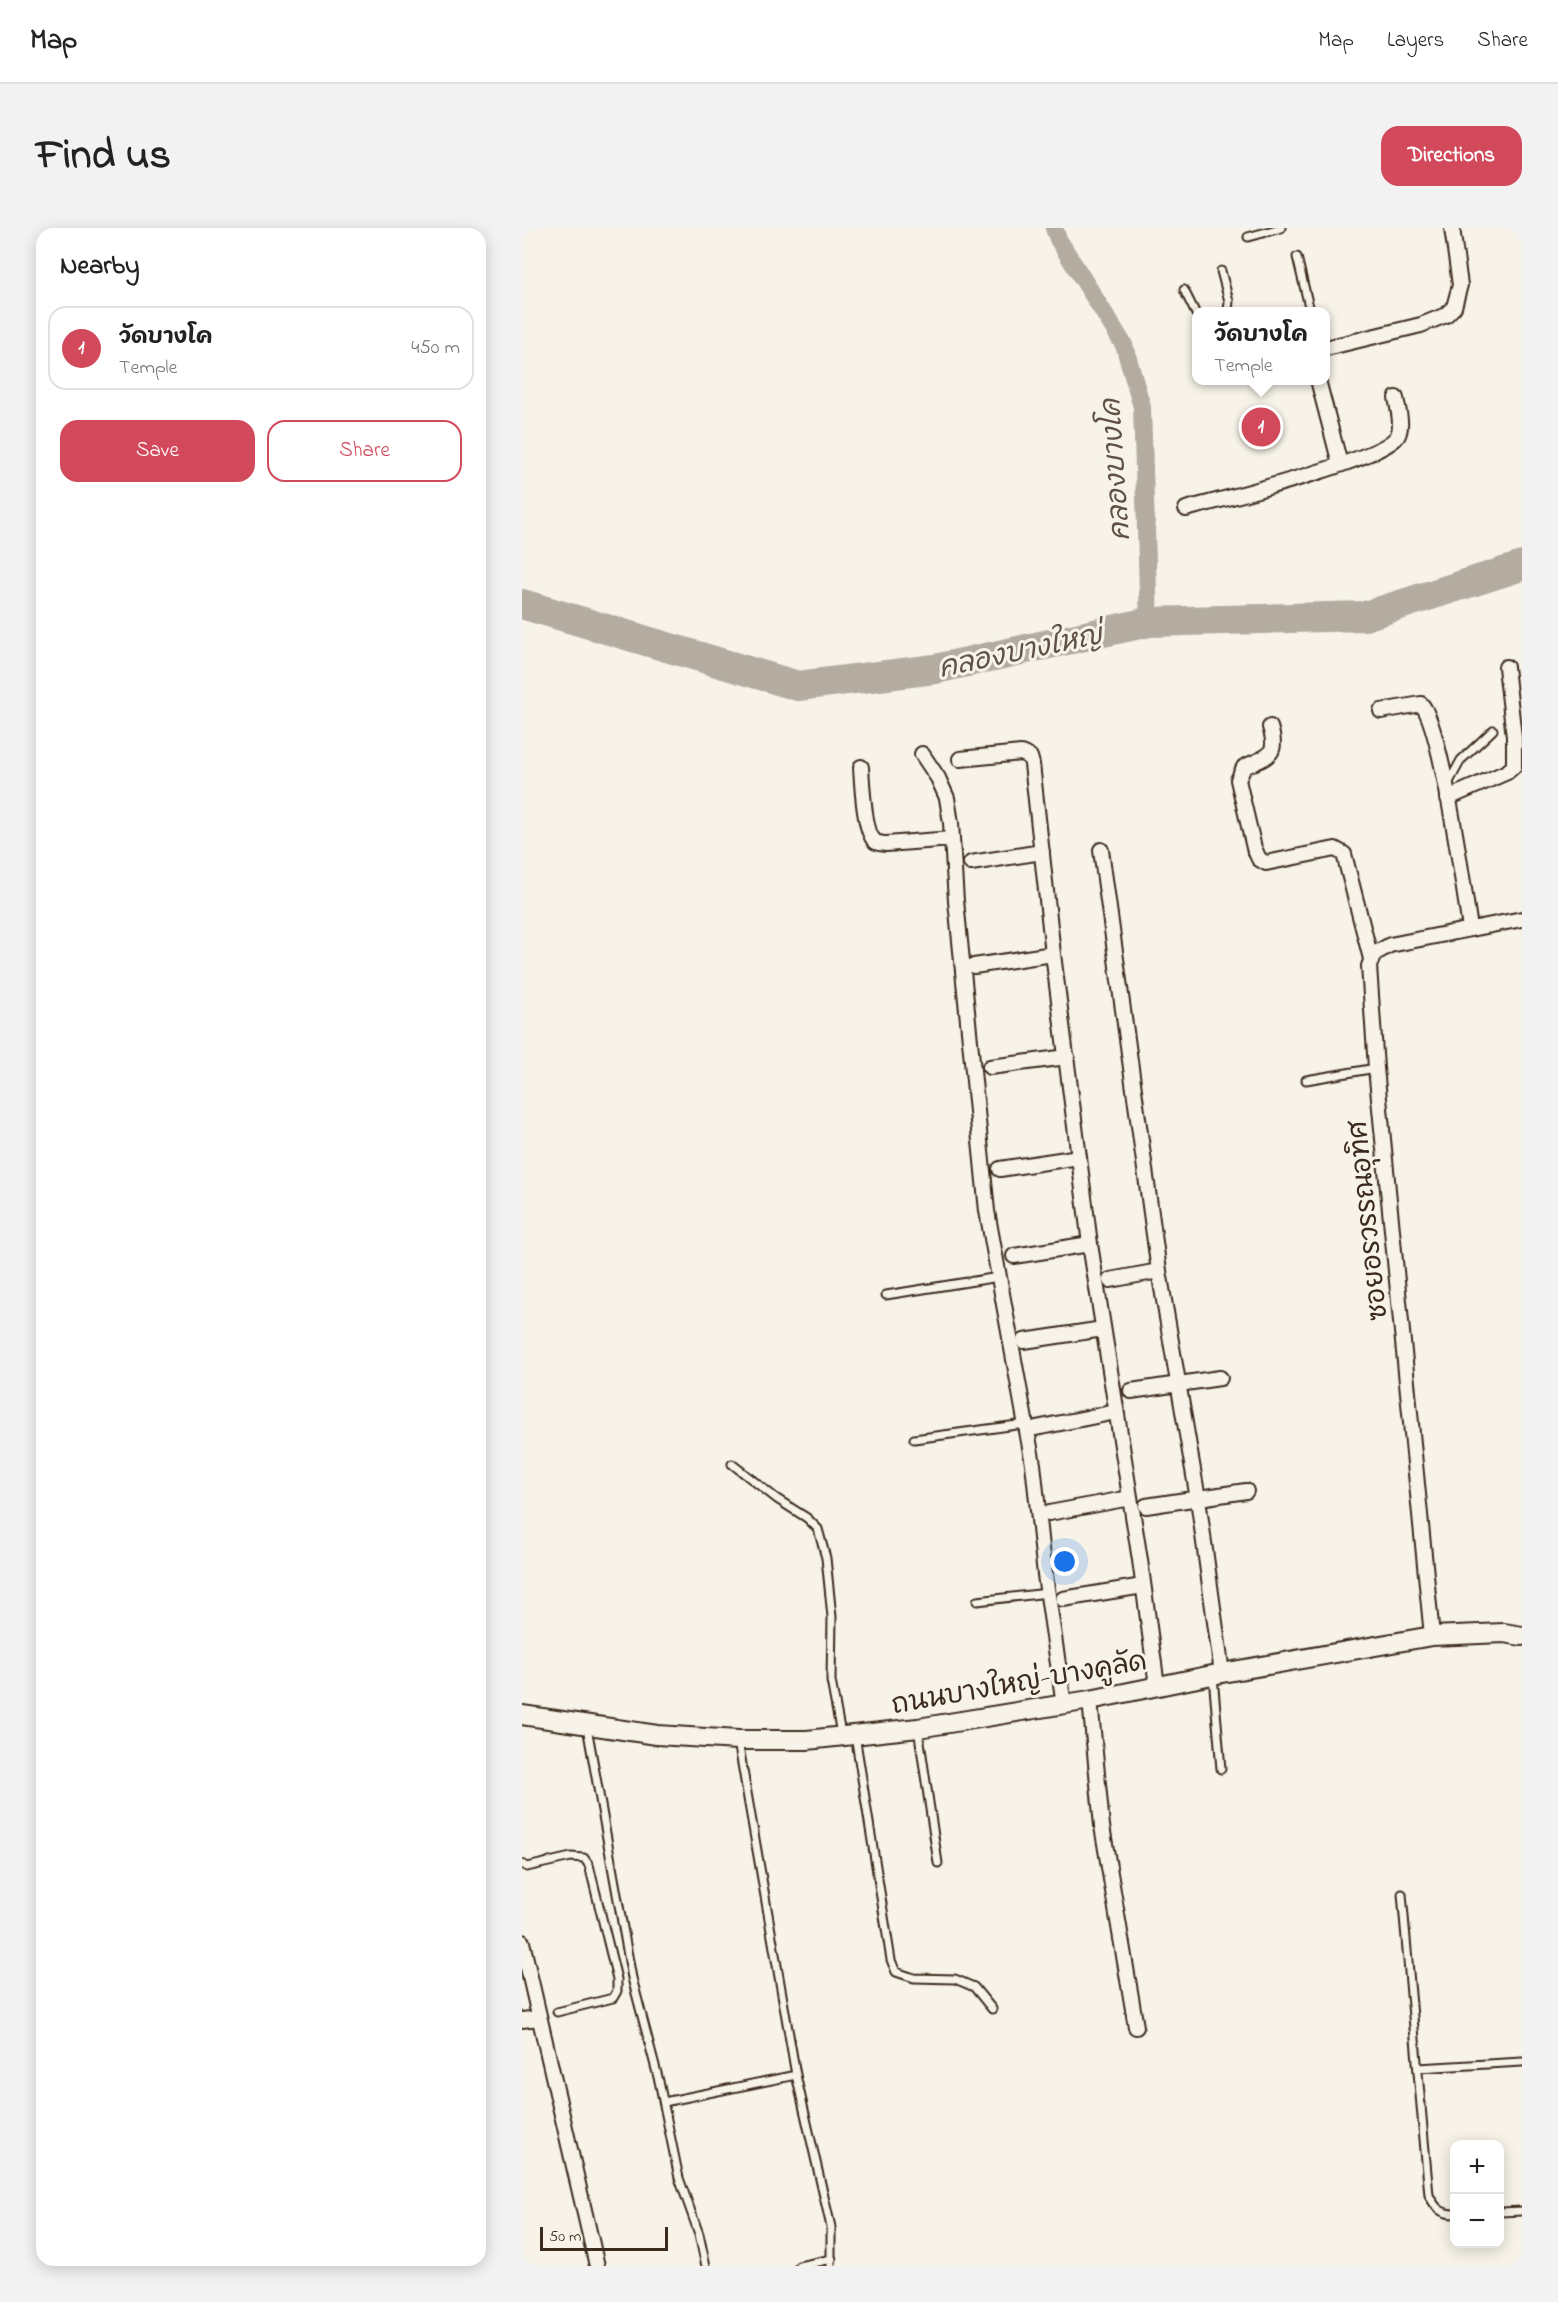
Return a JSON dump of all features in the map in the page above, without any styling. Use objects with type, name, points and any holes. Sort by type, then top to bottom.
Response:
[{"type":"street","points":[[1330,347],[1421,325],[1446,315],[1454,307],[1460,285],[1452,228]]},
{"type":"street","points":[[1319,385],[1340,464]]},
{"type":"street","points":[[1186,509],[1340,464],[1394,441],[1400,426],[1396,398]]},
{"type":"street","points":[[1447,794],[1507,772],[1514,765],[1515,746],[1506,667]]},
{"type":"street","points":[[1381,711],[1421,704],[1425,708],[1436,740],[1470,928]]},
{"type":"street","name":"ซอยอรวรรณอุทิศ","points":[[1270,727],[1275,743],[1273,752],[1244,767],[1239,773],[1238,780],[1254,848],[1259,859],[1266,863],[1335,849],[1340,850],[1344,854],[1371,959],[1369,966],[1376,1068],[1432,1636]]},
{"type":"street","points":[[960,759],[1021,753],[1030,758],[1090,1245],[1157,1686]]},
{"type":"street","points":[[922,754],[938,778],[947,798],[987,1211],[1031,1426],[1033,1464],[1048,1593],[1065,1705]]},
{"type":"street","points":[[861,767],[867,823],[871,836],[877,843],[952,839]]},
{"type":"street","points":[[1101,850],[1159,1271],[1198,1499],[1217,1674]]},
{"type":"street","points":[[971,863],[1042,852]]},
{"type":"street","points":[[1371,959],[1374,954],[1390,945],[1522,919]]},
{"type":"street","points":[[974,966],[1053,954]]},
{"type":"street","points":[[990,1067],[1067,1057]]},
{"type":"street","points":[[1000,1169],[1079,1157]]},
{"type":"street","points":[[1014,1256],[1090,1245]]},
{"type":"street","points":[[1110,1280],[1159,1271]]},
{"type":"street","points":[[1024,1341],[1103,1329]]},
{"type":"street","points":[[1131,1391],[1220,1378]]},
{"type":"street","points":[[1031,1426],[1116,1412]]},
{"type":"street","points":[[1146,1506],[1246,1491]]},
{"type":"street","points":[[1049,1513],[1130,1498]]},
{"type":"street","points":[[1063,1599],[1143,1586]]},
{"type":"street","name":"ถนนบางใหญ่-บางคูลัด","points":[[522,1716],[657,1735],[738,1740],[807,1740],[918,1728],[1065,1705],[1217,1674],[1432,1636],[1504,1633],[1522,1636]]},
{"type":"street","points":[[1090,1700],[1102,1826],[1136,2027]]},
{"type":"street","points":[[522,1942],[597,2266]]},
{"type":"street","points":[[522,2020],[538,2018]]},
{"type":"lane","points":[[1248,237],[1281,228]]},
{"type":"lane","points":[[1297,257],[1309,307]]},
{"type":"lane","points":[[1221,271],[1228,307]]},
{"type":"lane","points":[[1184,290],[1193,307]]},
{"type":"lane","points":[[1447,794],[1461,760],[1493,730]]},
{"type":"lane","points":[[1306,1080],[1376,1068]]},
{"type":"lane","points":[[886,1295],[999,1277]]},
{"type":"lane","points":[[914,1439],[1031,1426]]},
{"type":"lane","points":[[732,1464],[777,1499],[807,1518],[818,1529],[826,1558],[832,1617],[831,1682],[848,1736],[896,1972],[914,1978],[955,1979],[974,1987],[992,2009]]},
{"type":"lane","points":[[977,1601],[1048,1593]]},
{"type":"lane","points":[[1217,1674],[1221,1769]]},
{"type":"lane","points":[[587,1726],[633,1978],[664,2102],[680,2178],[699,2234],[706,2266]]},
{"type":"lane","points":[[918,1728],[938,1863]]},
{"type":"lane","points":[[738,1740],[796,2075],[831,2227],[832,2262],[799,2266]]},
{"type":"lane","points":[[522,1864],[526,1867],[571,1857],[584,1858],[589,1865],[614,1968],[617,1991],[613,1998],[557,2012]]},
{"type":"lane","points":[[1402,1894],[1429,2195],[1435,2206],[1445,2214],[1450,2214]]},
{"type":"lane","points":[[1418,2067],[1522,2062]]},
{"type":"lane","points":[[664,2102],[796,2075]]},
{"type":"lane","points":[[1504,2212],[1522,2211]]},
{"type":"waterway","name":"คลองบางโค","points":[[1054,228],[1058,239],[1124,345],[1142,407],[1149,622]]},
{"type":"waterway","name":"คลองบางใหญ่","points":[[522,604],[798,686],[935,669],[1149,622],[1365,616],[1522,566]]},
{"type":"place","name":"วัดบางโค","points":[[1261,427]]}]
